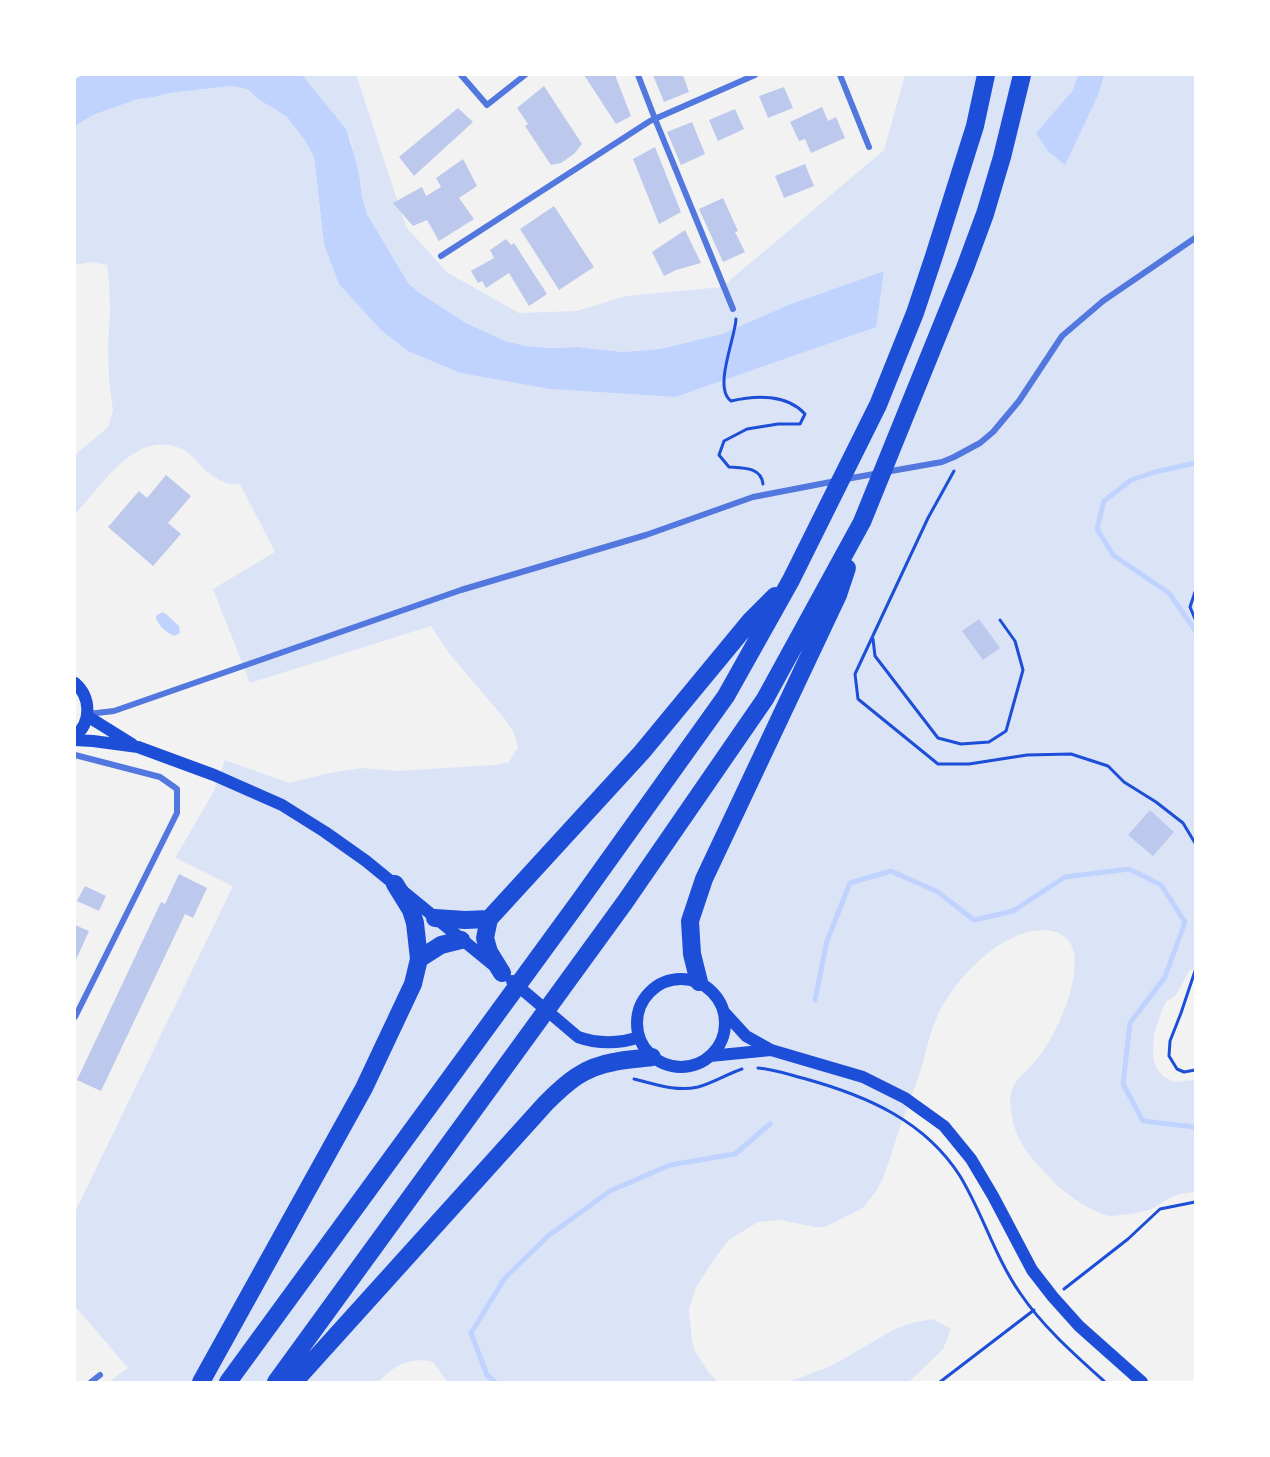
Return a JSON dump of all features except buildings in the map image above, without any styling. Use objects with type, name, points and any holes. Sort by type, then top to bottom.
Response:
[{"type":"highway","points":[[228,1382],[726,696],[791,580],[878,405],[915,314],[934,256],[975,126],[986,75]]},
{"type":"highway","points":[[699,982],[692,954],[690,921],[704,879],[838,595],[862,522],[966,268],[1002,157],[1022,75]]},
{"type":"highway","points":[[276,1382],[625,902],[765,699],[862,522]]},
{"type":"highway","points":[[502,973],[489,952],[485,939],[489,919],[642,752],[751,620],[791,580]]},
{"type":"highway","points":[[201,1382],[364,1088],[413,984],[419,958],[415,923],[411,910],[395,884]]},
{"type":"highway","points":[[435,918],[489,919]]},
{"type":"highway","points":[[419,958],[441,945],[461,940]]},
{"type":"highway","points":[[294,1382],[561,1088],[578,1074],[596,1066],[652,1057]]},
{"type":"main road","points":[[75,683],[85,696],[87,703],[84,724],[75,738],[138,747]]},
{"type":"main road","points":[[87,715],[138,747],[214,775],[282,805],[325,832],[395,884],[572,1032],[586,1040],[604,1042],[639,1037]]},
{"type":"main road","points":[[725,1013],[725,1031],[721,1044],[710,1056],[689,1067],[663,1064],[652,1057],[644,1048],[639,1037],[637,1022],[639,1008],[646,995],[657,985],[671,979],[686,978],[699,982],[712,990],[725,1013],[746,1036],[771,1050],[863,1077],[905,1098],[944,1126],[971,1159],[1032,1270],[1053,1297],[1079,1326],[1142,1382]]},
{"type":"main road","points":[[710,1056],[771,1050]]},
{"type":"street","points":[[461,75],[487,105],[525,75]]},
{"type":"street","points":[[638,75],[733,309]]},
{"type":"street","points":[[441,256],[655,119],[755,75]]},
{"type":"street","points":[[840,75],[869,147]]},
{"type":"street","points":[[87,715],[114,711],[460,590],[646,535],[740,501],[794,488],[942,462],[980,443],[993,432],[1018,401],[1062,336],[1103,301],[1195,238]]},
{"type":"street","points":[[75,755],[160,777],[177,789],[177,813],[75,1017]]},
{"type":"street","points":[[91,1382],[100,1376]]},
{"type":"path","points":[[733,309],[736,318],[735,327],[724,370],[726,397],[731,401],[774,397],[797,406],[805,414],[800,424],[778,424],[747,429],[724,441],[719,455],[729,467],[754,469],[763,478],[765,495]]},
{"type":"path","points":[[965,451],[928,518],[855,674],[858,699],[938,764],[969,764],[1027,755],[1071,754],[1108,766],[1124,782],[1156,802],[1183,823],[1195,843]]},
{"type":"path","points":[[1195,592],[1190,607],[1195,619]]},
{"type":"path","points":[[873,637],[875,656],[938,738],[961,744],[989,742],[1006,731],[1023,670],[1015,641],[1000,620]]},
{"type":"path","points":[[1195,970],[1170,1041],[1169,1056],[1177,1069],[1184,1072],[1195,1070]]},
{"type":"path","points":[[625,1078],[670,1088],[686,1089],[701,1087],[742,1069],[775,1070],[836,1087],[879,1105],[913,1126],[942,1151],[960,1177],[1020,1294],[1063,1344],[1105,1382]]},
{"type":"path","points":[[1053,1297],[1128,1239],[1160,1209],[1195,1202]]},
{"type":"path","points":[[940,1382],[1034,1311]]},
{"type":"shaded area","points":[[302,75],[355,75],[357,77],[406,227],[448,273],[519,313],[577,311],[626,296],[722,287],[884,150],[905,75],[1078,75],[1073,90],[1036,133],[1099,93],[1104,75],[1195,75],[1195,969],[1189,971],[1176,995],[1166,1002],[1154,1035],[1153,1058],[1157,1069],[1164,1077],[1175,1082],[1195,1080],[1195,1192],[1173,1196],[1145,1211],[1117,1216],[1099,1213],[1060,1188],[1033,1159],[1021,1142],[1013,1123],[1011,1092],[1016,1081],[1035,1062],[1052,1036],[1070,994],[1075,965],[1073,948],[1064,936],[1045,930],[1029,932],[1013,937],[997,946],[969,971],[947,999],[933,1026],[921,1069],[882,1180],[863,1208],[825,1227],[781,1220],[758,1222],[729,1240],[715,1258],[696,1287],[689,1309],[692,1342],[696,1353],[718,1382],[447,1382],[433,1362],[417,1360],[396,1367],[378,1382],[109,1382],[128,1368],[75,1306],[75,1212],[233,886],[175,858],[214,791],[225,760],[289,783],[362,768],[396,771],[494,765],[509,762],[518,747],[513,731],[504,718],[448,652],[431,626],[250,683],[213,589],[275,552],[240,484],[228,484],[218,479],[182,449],[165,445],[149,446],[135,453],[109,475],[75,514],[75,455],[108,427],[113,411],[109,379],[110,312],[107,265],[91,262],[75,265],[75,126],[93,115],[138,99],[231,86],[246,89],[287,117],[314,157],[324,244],[461,372],[550,389],[675,397],[884,271],[788,305],[722,334],[660,349],[623,352],[577,347],[526,346],[505,341],[466,323],[408,283],[367,214],[350,138]]},
{"type":"shaded area","points":[[932,1319],[951,1329],[943,1349],[909,1382],[789,1382],[833,1365],[893,1330]]},
{"type":"water","points":[[83,75],[302,75],[346,129],[359,173],[367,214],[408,283],[466,323],[505,341],[526,346],[577,347],[623,352],[660,349],[722,334],[788,305],[884,271],[876,327],[675,397],[550,389],[461,373],[408,351],[381,330],[339,284],[324,244],[314,157],[287,117],[259,100],[247,89],[231,86],[138,99],[93,115],[75,126],[75,79]]},
{"type":"water","points":[[1078,75],[1104,75],[1099,93],[1065,165],[1048,151],[1036,133],[1073,90]]},
{"type":"water","points":[[162,612],[179,626],[180,633],[174,636],[160,625],[156,616]]},
{"type":"waterway","points":[[1195,463],[1131,480],[1104,501],[1097,529],[1113,555],[1169,593],[1195,630]]},
{"type":"waterway","points":[[815,1000],[827,941],[850,883],[891,871],[938,892],[974,920],[1013,911],[1065,877],[1129,869],[1161,885],[1185,922],[1165,977],[1130,1023],[1123,1084],[1143,1121],[1195,1127]]},
{"type":"waterway","points":[[495,1382],[487,1375],[471,1333],[505,1278],[548,1236],[610,1191],[670,1165],[735,1154],[770,1124]]}]
